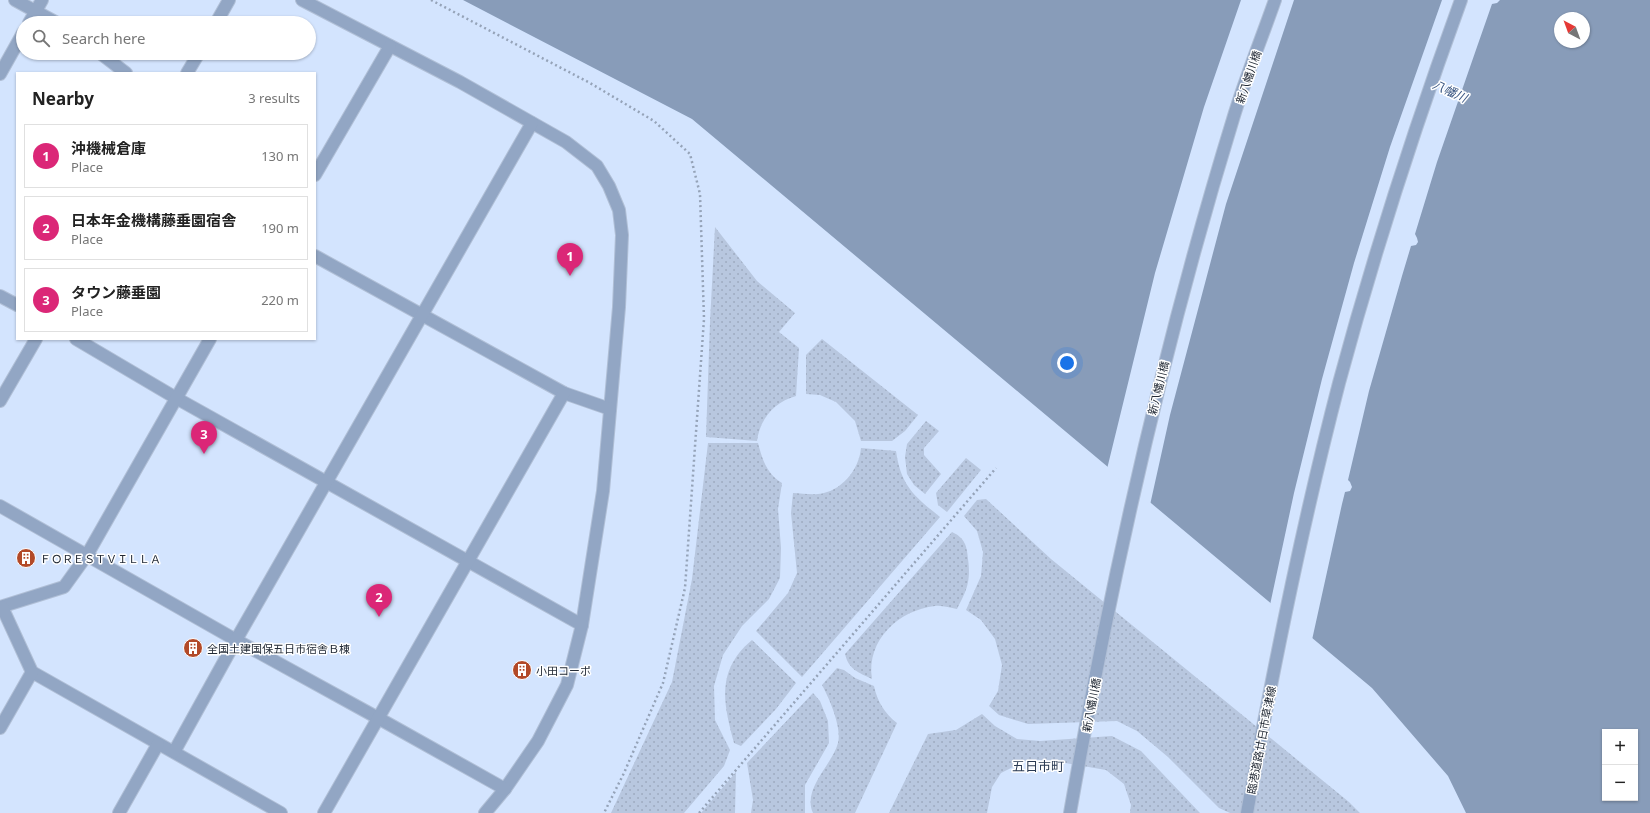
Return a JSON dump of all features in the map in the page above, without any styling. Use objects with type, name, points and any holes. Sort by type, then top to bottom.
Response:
[{"type":"street","points":[[15,0],[39,5],[50,16]]},
{"type":"street","points":[[220,16],[229,0]]},
{"type":"street","points":[[302,0],[460,82],[566,142],[597,166],[609,186],[618,210],[622,235],[619,307],[603,491],[582,624],[567,685],[538,741],[505,789],[485,813]]},
{"type":"street","name":"新八幡川橋","points":[[1070,813],[1125,529],[1154,404],[1211,192],[1234,117],[1275,0]]},
{"type":"street","name":"臨港道路廿日市草津線","points":[[1247,813],[1275,668],[1313,490],[1339,384],[1371,268],[1407,152],[1461,0]]},
{"type":"street","points":[[33,16],[39,5]]},
{"type":"street","points":[[0,74],[16,45]]},
{"type":"street","points":[[316,173],[390,46]]},
{"type":"street","points":[[109,60],[125,72]]},
{"type":"street","points":[[188,72],[195,60]]},
{"type":"street","points":[[174,752],[236,640],[532,123]]},
{"type":"street","points":[[316,257],[564,393],[610,409]]},
{"type":"street","points":[[0,296],[16,304]]},
{"type":"street","points":[[0,401],[35,340]]},
{"type":"street","points":[[78,340],[176,398],[582,624]]},
{"type":"street","points":[[209,340],[88,555],[64,587],[1,607],[32,672],[174,752],[267,810],[281,813]]},
{"type":"street","points":[[324,813],[564,393]]},
{"type":"street","points":[[0,506],[236,640],[505,789]]},
{"type":"street","points":[[0,728],[32,672]]},
{"type":"street","points":[[119,813],[158,744]]},
{"type":"path","points":[[431,0],[590,83],[654,121],[690,154],[700,194],[704,319],[685,588],[663,683],[624,773],[604,813]]},
{"type":"path","points":[[699,813],[996,468]]},
{"type":"shaded area","points":[[715,227],[757,281],[795,313],[779,332],[799,348],[796,396],[781,402],[769,412],[761,426],[757,441],[706,437]]},
{"type":"shaded area","points":[[822,339],[918,415],[905,431],[892,441],[861,441],[855,421],[836,402],[820,395],[806,394],[806,355]]},
{"type":"shaded area","points":[[926,421],[939,431],[924,448],[924,455],[941,474],[925,494],[914,485],[907,474],[905,457],[907,444]]},
{"type":"shaded area","points":[[708,443],[758,443],[761,455],[769,471],[782,483],[778,509],[781,548],[780,578],[769,599],[742,626],[723,655],[714,686],[715,720],[730,750],[724,766],[684,813],[611,813],[672,682],[692,579]]},
{"type":"shaded area","points":[[861,448],[896,451],[898,463],[905,482],[923,503],[940,517],[802,677],[756,631],[788,593],[797,573],[791,513],[793,493],[818,494],[834,489],[853,472],[860,456]]},
{"type":"shaded area","points":[[966,458],[981,470],[947,512],[938,505],[936,493]]},
{"type":"shaded area","points":[[986,499],[1051,559],[1349,802],[1360,813],[1230,813],[1219,808],[1168,757],[1137,731],[1117,721],[1028,724],[999,715],[989,706],[998,691],[1002,665],[995,639],[981,620],[966,610],[981,576],[983,552],[977,531],[964,516],[977,500]]},
{"type":"shaded area","points":[[952,532],[963,540],[967,550],[969,567],[967,585],[957,609],[935,606],[909,614],[888,629],[880,640],[874,652],[872,679],[855,670],[849,664],[845,654]]},
{"type":"shaded area","points":[[752,640],[796,683],[776,709],[741,746],[734,743],[727,714],[725,688],[732,663],[740,651]]},
{"type":"shaded area","points":[[837,668],[844,670],[855,678],[874,686],[882,707],[897,723],[855,813],[813,813],[811,795],[814,786],[830,760],[838,743],[839,736],[837,721],[822,685]]},
{"type":"shaded area","points":[[813,693],[820,701],[828,721],[829,743],[805,785],[805,813],[751,813],[753,800],[747,763]]},
{"type":"shaded area","points":[[982,714],[995,726],[1017,739],[1040,741],[1112,736],[1141,751],[1200,813],[1130,813],[1131,805],[1124,784],[1106,770],[1048,760],[1027,760],[1001,773],[992,787],[987,813],[889,813],[928,734],[956,730]]},
{"type":"shaded area","points":[[736,772],[735,813],[701,813]]},
{"type":"water","name":"八幡川","points":[[463,0],[1650,0],[1650,813],[1466,813],[1448,776],[1372,688],[692,119]]},
{"type":"pier","points":[[1241,0],[1294,0],[1226,204],[1170,415],[1150,505],[1107,469],[1155,273],[1204,107]]},
{"type":"pier","points":[[1442,0],[1500,0],[1497,3],[1492,4],[1437,162],[1415,234],[1418,242],[1416,245],[1411,246],[1402,276],[1369,391],[1348,480],[1352,487],[1350,491],[1345,492],[1312,640],[1270,605],[1294,493],[1322,379],[1354,263],[1390,147]]},
{"type":"place","name":"沖機械倉庫","points":[[570,276]]},
{"type":"place","name":"タウン藤垂園","points":[[204,454]]},
{"type":"place","name":"ＦＯＲＥＳＴＶＩＬＬＡ","points":[[26,558]]},
{"type":"place","name":"日本年金機構藤垂園宿舎","points":[[379,617]]},
{"type":"place","name":"全国土建国保五日市宿舎Ｂ棟","points":[[193,648]]},
{"type":"place","name":"小田コーポ","points":[[522,670]]},
{"type":"district","name":"五日市町","points":[[1038,766]]}]
